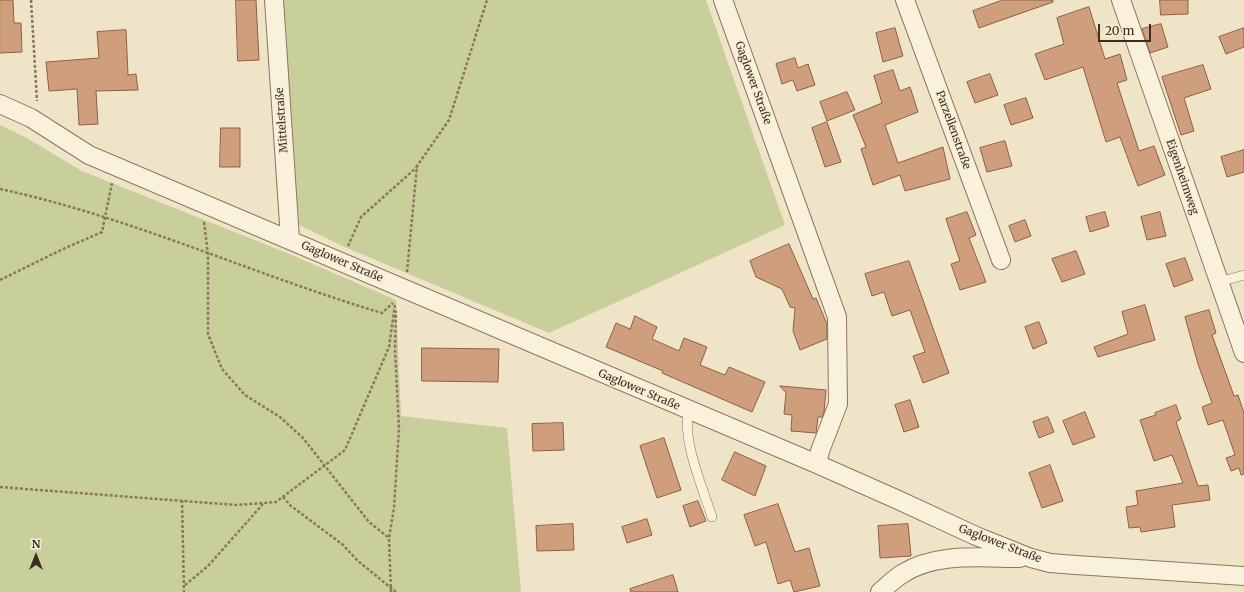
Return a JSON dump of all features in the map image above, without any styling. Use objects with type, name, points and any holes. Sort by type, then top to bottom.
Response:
[{"type":"street","name":"Mittelstraße","points":[[274,0],[290,239]]},
{"type":"street","name":"Gaglower Straße","points":[[724,0],[837,317],[838,404],[820,451],[817,464]]},
{"type":"street","name":"Parzellenstraße","points":[[905,0],[1001,260]]},
{"type":"street","name":"Eigenheimweg","points":[[1121,0],[1244,354]]},
{"type":"street","name":"Gaglower Straße","points":[[0,104],[32,118],[89,155],[290,239],[817,464],[976,536],[1030,558],[1050,563],[1244,576]]},
{"type":"street","points":[[958,558],[971,548],[976,536]]},
{"type":"street","points":[[880,592],[902,574],[928,563],[958,558],[1030,558]]},
{"type":"lane","points":[[1219,282],[1244,275]]},
{"type":"lane","name":"Gaglower Straße","points":[[688,410],[686,427],[690,448],[712,518]]},
{"type":"path","points":[[31,0],[37,104]]},
{"type":"path","points":[[347,248],[361,217],[417,166],[449,120],[486,0]]},
{"type":"path","points":[[407,273],[417,166]]},
{"type":"path","points":[[0,280],[102,232],[106,219],[109,192],[113,180]]},
{"type":"path","points":[[0,190],[43,199],[106,219],[340,300],[382,313],[396,300]]},
{"type":"path","points":[[204,219],[208,254],[208,334],[222,369],[245,395],[280,417],[303,438],[369,522],[389,538]]},
{"type":"path","points":[[0,487],[236,505],[276,502],[345,450],[389,347],[396,300]]},
{"type":"path","points":[[391,592],[389,538],[394,508],[399,428],[395,349],[396,300]]},
{"type":"path","points":[[283,497],[291,506],[342,544],[358,561],[396,592]]},
{"type":"path","points":[[182,500],[184,592]]},
{"type":"path","points":[[185,586],[208,566],[263,503]]},
{"type":"green space","points":[[283,0],[706,0],[785,225],[549,333],[347,248],[299,225]]},
{"type":"green space","points":[[0,125],[25,137],[82,171],[287,253],[396,300],[401,416],[507,428],[521,592],[0,592]]},
{"type":"building","points":[[0,0],[13,0],[14,23],[21,23],[22,52],[0,53]]},
{"type":"building","points":[[236,0],[256,0],[259,60],[238,61]]},
{"type":"building","points":[[1003,0],[1053,0],[1053,2],[979,28],[973,11]]},
{"type":"building","points":[[1160,0],[1188,0],[1188,14],[1161,15]]},
{"type":"building","points":[[1089,7],[1105,59],[1120,54],[1127,80],[1117,83],[1139,151],[1154,146],[1165,175],[1138,186],[1120,137],[1106,142],[1083,67],[1045,80],[1035,54],[1064,44],[1057,18]]},
{"type":"building","points":[[1161,24],[1168,47],[1150,53],[1142,29]]},
{"type":"building","points":[[895,28],[903,56],[883,62],[876,33]]},
{"type":"building","points":[[1244,28],[1244,47],[1226,54],[1219,37]]},
{"type":"building","points":[[126,30],[128,75],[136,74],[138,90],[96,91],[98,124],[79,125],[77,89],[49,91],[46,62],[99,58],[97,32]]},
{"type":"building","points":[[795,58],[798,68],[808,64],[815,85],[797,91],[793,80],[782,84],[776,64]]},
{"type":"building","points":[[1203,65],[1211,89],[1184,98],[1194,131],[1181,135],[1162,77]]},
{"type":"building","points":[[893,70],[900,91],[910,87],[918,112],[885,125],[898,163],[943,147],[950,179],[905,191],[900,175],[873,185],[861,149],[866,147],[853,115],[882,103],[874,76]]},
{"type":"building","points":[[990,74],[998,95],[975,103],[967,82]]},
{"type":"building","points":[[847,92],[855,110],[827,121],[820,102]]},
{"type":"building","points":[[1026,98],[1033,118],[1011,125],[1004,105]]},
{"type":"building","points":[[827,122],[841,162],[825,167],[812,128]]},
{"type":"building","points":[[221,128],[240,128],[240,167],[220,167]]},
{"type":"building","points":[[1005,141],[1012,166],[987,172],[980,148]]},
{"type":"building","points":[[1244,150],[1244,172],[1227,177],[1221,157]]},
{"type":"building","points":[[967,212],[976,235],[969,238],[986,282],[960,290],[951,264],[960,261],[946,219]]},
{"type":"building","points":[[1105,212],[1109,226],[1090,232],[1086,217]]},
{"type":"building","points":[[1160,212],[1166,236],[1147,240],[1141,217]]},
{"type":"building","points":[[1025,220],[1031,236],[1015,242],[1009,226]]},
{"type":"building","points":[[789,244],[813,299],[816,298],[827,324],[827,339],[800,350],[793,331],[795,308],[790,307],[782,289],[756,277],[750,261]]},
{"type":"building","points":[[1076,251],[1085,274],[1062,282],[1052,259]]},
{"type":"building","points":[[1185,258],[1193,280],[1174,287],[1166,264]]},
{"type":"building","points":[[909,261],[949,373],[923,383],[913,356],[925,352],[910,310],[892,316],[884,292],[872,296],[865,274]]},
{"type":"building","points":[[1145,305],[1155,340],[1098,357],[1094,347],[1128,334],[1122,312]]},
{"type":"building","points":[[1209,310],[1216,333],[1212,335],[1234,396],[1238,395],[1244,413],[1244,474],[1241,475],[1239,468],[1231,471],[1226,458],[1235,455],[1223,420],[1208,425],[1202,407],[1212,403],[1198,364],[1185,317]]},
{"type":"building","points":[[635,316],[657,327],[652,339],[679,351],[684,338],[707,347],[700,365],[725,375],[729,367],[765,382],[752,412],[662,373],[663,371],[606,347],[616,323],[630,329]]},
{"type":"building","points":[[1039,322],[1047,343],[1033,349],[1025,327]]},
{"type":"building","points":[[422,348],[499,349],[498,382],[422,381]]},
{"type":"building","points":[[780,386],[826,390],[824,412],[822,417],[818,417],[816,433],[791,431],[792,415],[784,414],[786,393]]},
{"type":"building","points":[[910,400],[919,427],[904,432],[895,405]]},
{"type":"building","points":[[1176,405],[1181,419],[1176,422],[1198,486],[1208,485],[1210,500],[1172,505],[1175,527],[1141,532],[1140,527],[1129,528],[1126,507],[1138,505],[1136,491],[1183,483],[1172,455],[1154,461],[1140,420],[1156,415],[1155,413]]},
{"type":"building","points":[[1085,412],[1095,437],[1073,445],[1063,421]]},
{"type":"building","points":[[1048,417],[1054,432],[1039,438],[1033,422]]},
{"type":"building","points":[[563,423],[564,450],[533,451],[532,424]]},
{"type":"building","points":[[664,438],[681,490],[657,498],[640,446]]},
{"type":"building","points":[[735,452],[766,466],[755,496],[722,480]]},
{"type":"building","points":[[1050,465],[1063,501],[1042,508],[1029,473]]},
{"type":"building","points":[[698,501],[706,521],[690,527],[683,506]]},
{"type":"building","points":[[778,504],[795,552],[809,548],[820,586],[794,592],[790,580],[778,584],[766,542],[755,546],[744,515]]},
{"type":"building","points":[[647,519],[652,535],[627,543],[622,527]]},
{"type":"building","points":[[573,524],[574,550],[537,551],[536,526]]},
{"type":"building","points":[[908,524],[911,556],[880,558],[878,526]]},
{"type":"building","points":[[673,575],[678,592],[631,592],[630,589]]}]
